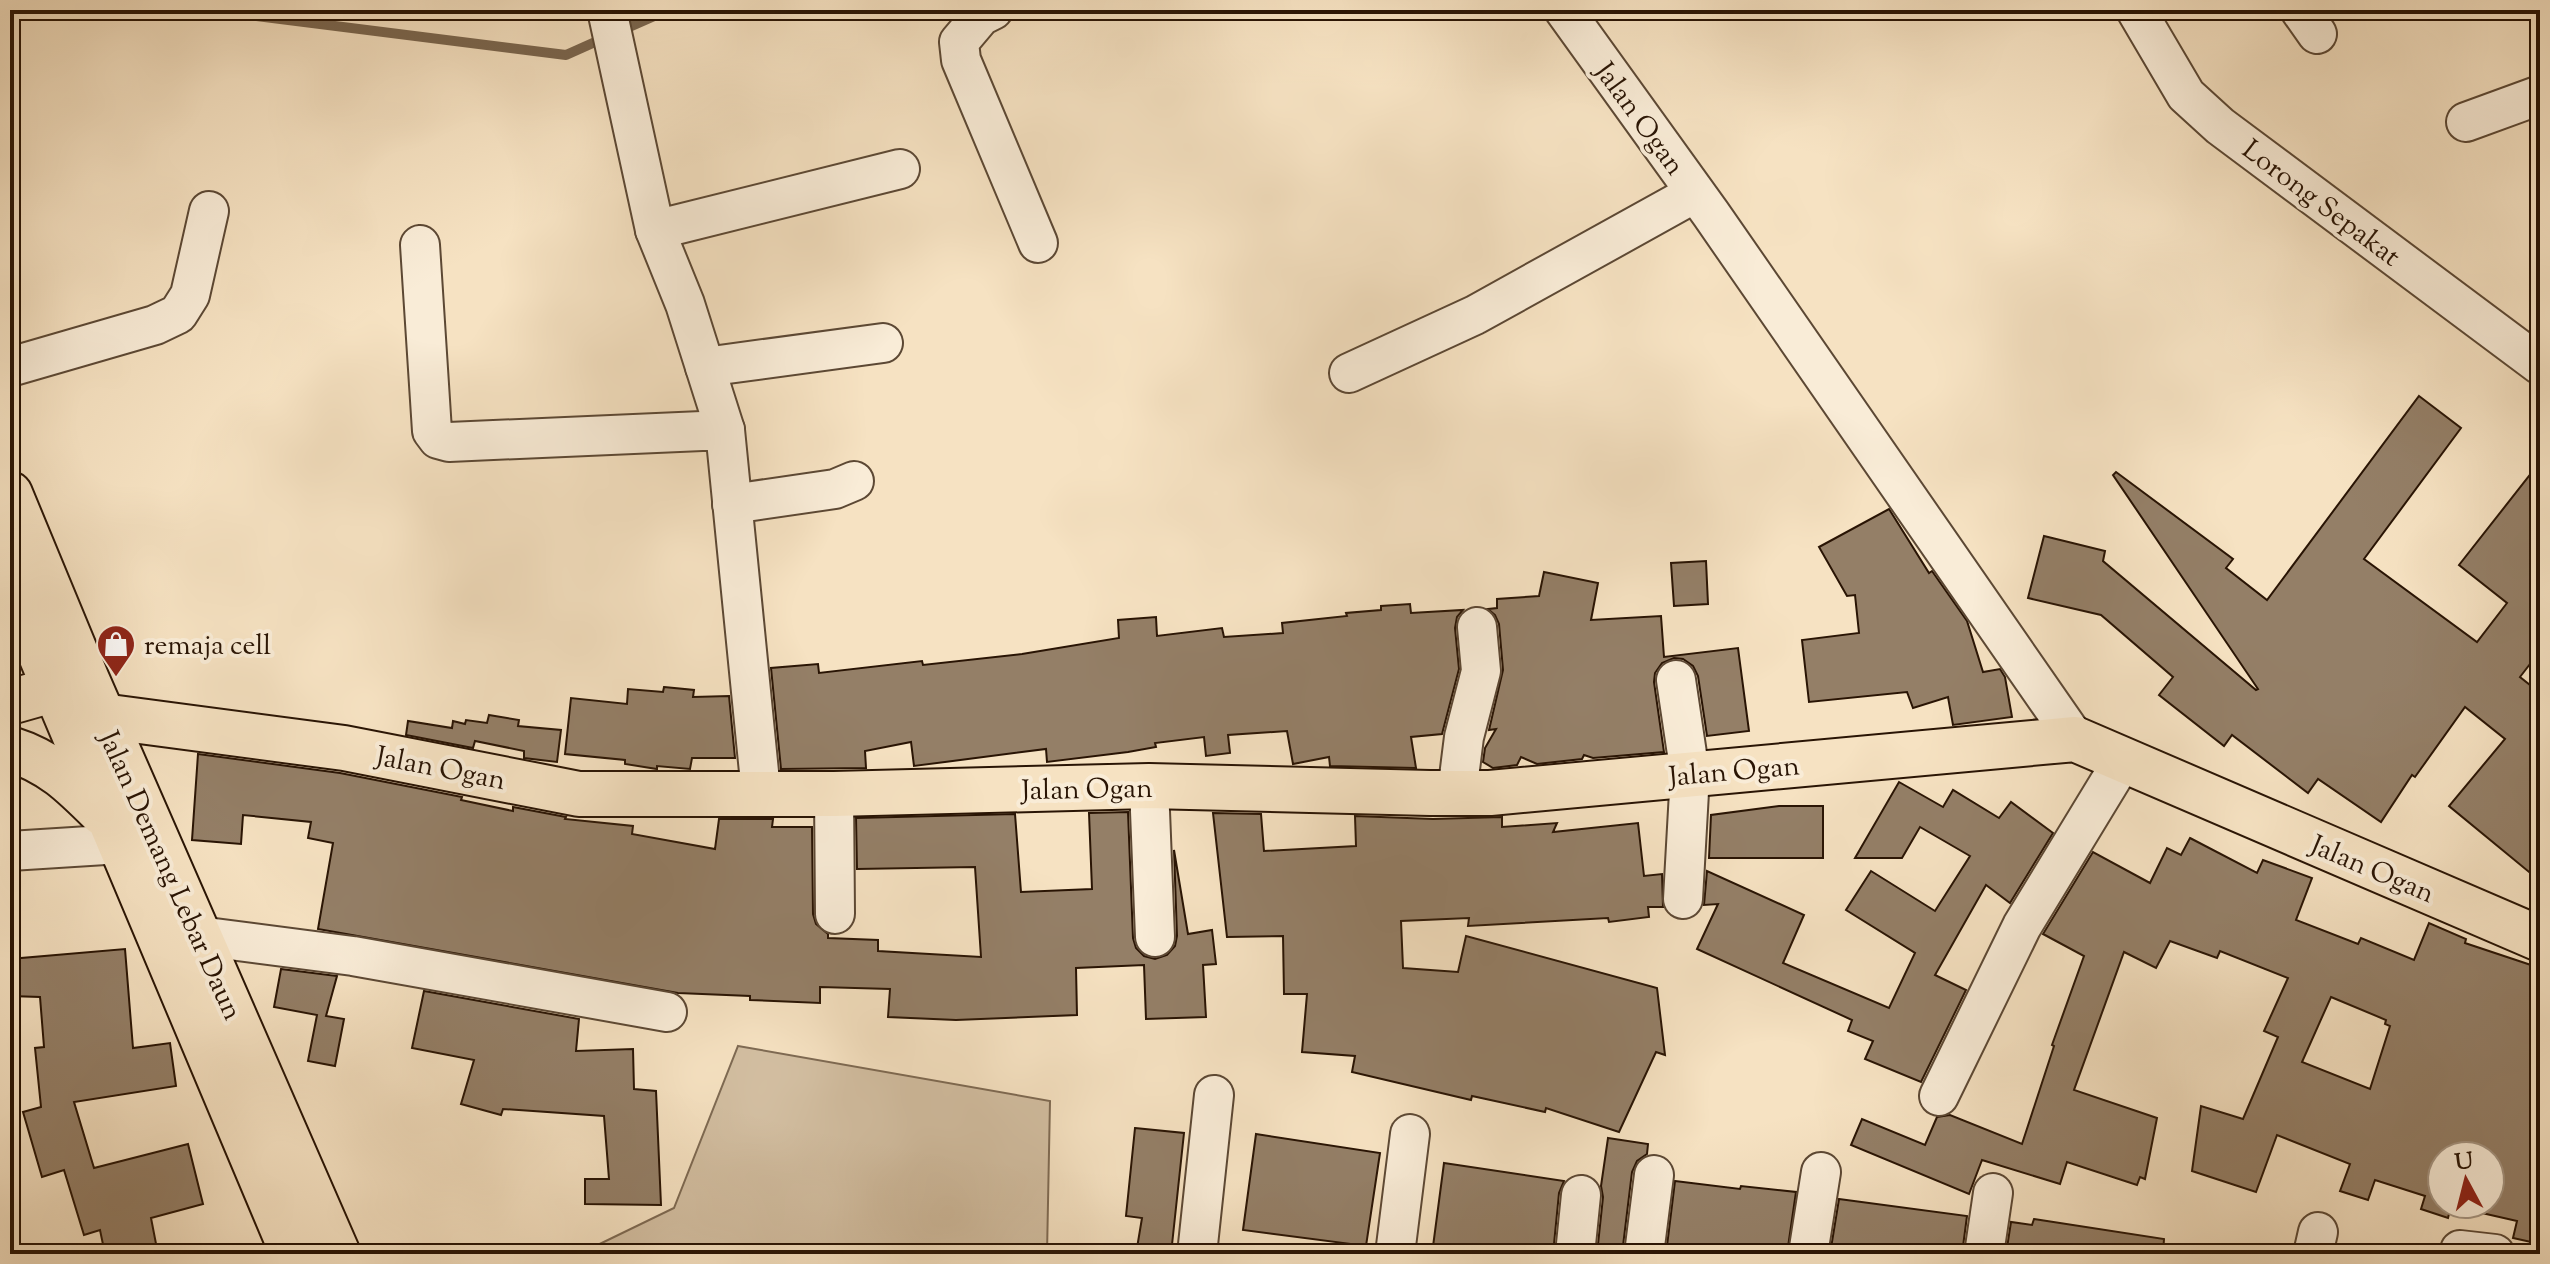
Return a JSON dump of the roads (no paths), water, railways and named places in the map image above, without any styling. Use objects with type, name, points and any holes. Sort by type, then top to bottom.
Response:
[{"type":"main road","name":"Jalan Demang Lebar Daun","points":[[10,494],[40,650]]},
{"type":"main road","name":"Jalan Demang Lebar Daun","points":[[10,582],[40,650],[78,700],[199,936],[338,1254]]},
{"type":"main road","name":"Jalan Ogan","points":[[78,700],[579,794],[834,794],[1149,786],[1490,793],[2075,739],[2540,939]]},
{"type":"main road","name":"Jalan Demang Lebar Daun","points":[[78,700],[116,834],[293,1254]]},
{"type":"main road","points":[[10,702],[78,700]]},
{"type":"main road","points":[[10,749],[35,757],[63,775],[116,834]]},
{"type":"street","points":[[607,10],[655,230],[685,304],[725,430],[761,792]]},
{"type":"street","points":[[993,10],[981,16],[959,42],[961,60],[1038,243]]},
{"type":"street","name":"Jalan Ogan","points":[[1564,10],[2075,739]]},
{"type":"street","name":"Lorong Sepakat","points":[[2136,10],[2186,95],[2220,126],[2540,365]]},
{"type":"street","points":[[2466,122],[2540,95]]},
{"type":"street","points":[[655,230],[900,169]]},
{"type":"street","points":[[1349,373],[1475,315],[1570,259],[1695,193]]},
{"type":"street","points":[[10,367],[155,325],[178,314],[190,295],[209,211]]},
{"type":"street","points":[[420,245],[432,431],[438,439],[449,442],[725,430]]},
{"type":"street","points":[[705,367],[883,343]]},
{"type":"street","points":[[732,504],[835,489],[854,481]]},
{"type":"street","points":[[1457,793],[1464,737],[1481,671],[1477,627]]},
{"type":"street","points":[[1676,680],[1690,774],[1683,899]]},
{"type":"street","points":[[1939,1096],[2022,926],[2123,760]]},
{"type":"street","points":[[1149,786],[1155,937]]},
{"type":"street","points":[[834,794],[835,914]]},
{"type":"street","points":[[10,851],[116,834]]},
{"type":"street","points":[[199,936],[353,956],[667,1012]]},
{"type":"street","points":[[1197,1254],[1214,1095]]},
{"type":"street","points":[[1395,1254],[1410,1134]]},
{"type":"street","points":[[1808,1254],[1821,1172]]},
{"type":"street","points":[[1644,1254],[1654,1175]]},
{"type":"street","points":[[1984,1254],[1993,1193]]},
{"type":"street","points":[[1575,1254],[1581,1195]]},
{"type":"street","points":[[2459,1254],[2460,1250],[2495,1254]]},
{"type":"waterway","points":[[208,10],[566,55],[604,38]]},
{"type":"waterway","points":[[618,32],[668,10]]},
{"type":"place","name":"remaja cell","points":[[116,678]]}]
